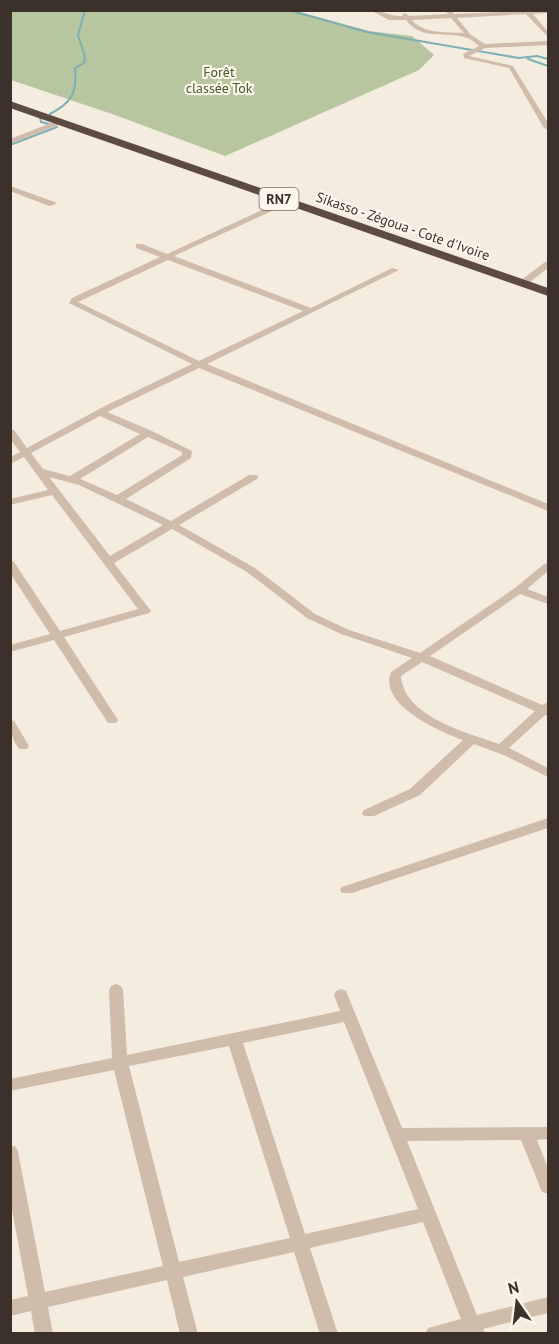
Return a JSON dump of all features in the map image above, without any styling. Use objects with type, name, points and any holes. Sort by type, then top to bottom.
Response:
[{"type":"highway","name":"Sikasso - Zégoua - Cote d'Ivoire","points":[[10,104],[549,292]]},
{"type":"street","points":[[373,10],[391,19],[450,13],[549,11]]},
{"type":"street","points":[[401,10],[415,28],[469,36]]},
{"type":"street","points":[[527,11],[549,35]]},
{"type":"street","points":[[450,13],[478,49]]},
{"type":"street","points":[[549,43],[478,49],[465,55],[511,67],[549,128]]},
{"type":"street","points":[[10,142],[62,122]]},
{"type":"street","points":[[10,188],[52,204]]},
{"type":"street","points":[[286,201],[75,300],[73,303],[200,365],[549,508]]},
{"type":"street","points":[[139,246],[310,312]]},
{"type":"street","points":[[523,283],[549,264]]},
{"type":"street","points":[[10,461],[99,413],[395,270]]},
{"type":"street","points":[[99,413],[185,449],[187,456],[117,500]]},
{"type":"street","points":[[10,432],[145,611],[10,649]]},
{"type":"street","points":[[71,480],[148,433]]},
{"type":"street","points":[[39,471],[71,480],[171,525],[251,570],[311,616],[345,632],[421,657],[547,709],[501,749]]},
{"type":"street","points":[[108,562],[253,477]]},
{"type":"street","points":[[10,502],[55,491]]},
{"type":"street","points":[[10,564],[112,720]]},
{"type":"street","points":[[549,567],[395,675],[396,688],[409,707],[442,728],[501,749],[549,773]]},
{"type":"street","points":[[519,590],[549,601]]},
{"type":"street","points":[[10,724],[23,746]]},
{"type":"street","points":[[369,813],[415,792],[472,739]]},
{"type":"street","points":[[347,890],[549,823]]},
{"type":"street","points":[[116,990],[120,1062],[189,1334]]},
{"type":"street","points":[[341,994],[474,1329]]},
{"type":"street","points":[[10,1084],[349,1016]]},
{"type":"street","points":[[234,1039],[328,1334]]},
{"type":"street","points":[[526,1133],[549,1187]]},
{"type":"street","points":[[396,1135],[549,1133]]},
{"type":"street","points":[[10,1152],[44,1334]]},
{"type":"street","points":[[10,1308],[428,1214]]},
{"type":"street","points":[[434,1334],[474,1329],[549,1305]]},
{"type":"green space","name":"Forêt classée Tok","points":[[11,10],[296,11],[369,31],[412,36],[434,55],[419,70],[225,156],[115,115],[11,80]]},
{"type":"waterway","points":[[50,114],[64,105],[72,96],[75,68],[84,63],[85,57],[78,35],[85,10]]},
{"type":"waterway","points":[[288,10],[367,32],[519,58],[537,56],[548,59]]},
{"type":"waterway","points":[[528,59],[548,66]]},
{"type":"waterway","points":[[40,118],[41,122],[49,124]]},
{"type":"waterway","points":[[10,145],[57,127]]}]
